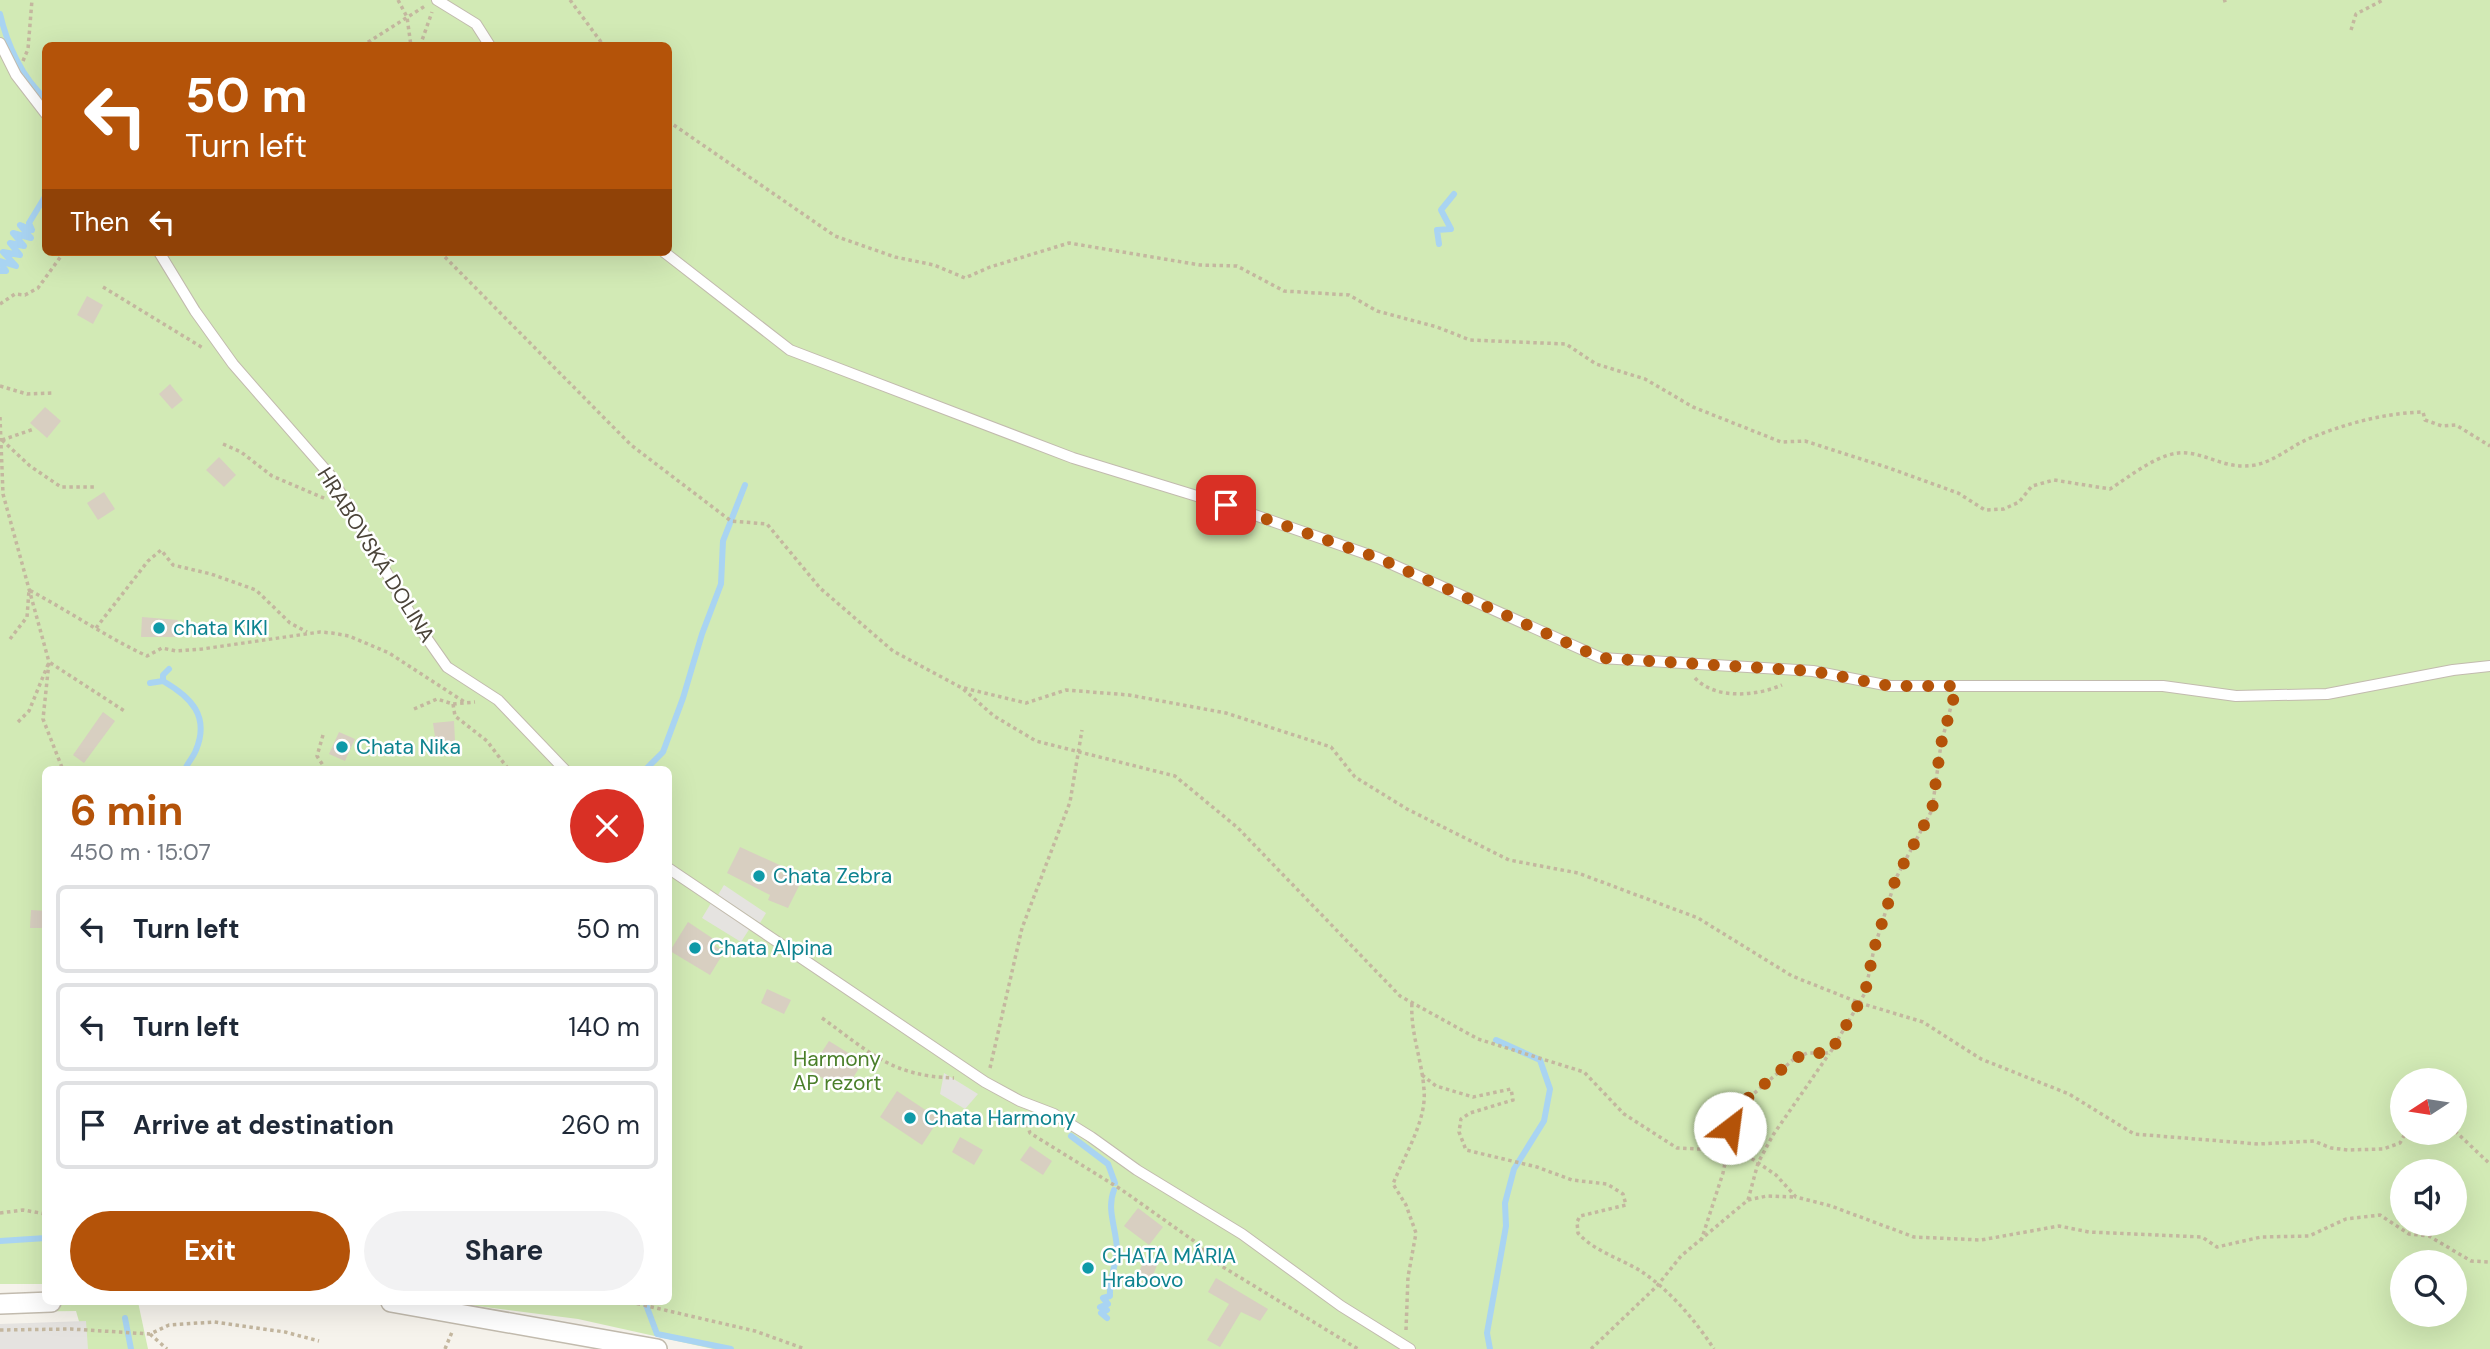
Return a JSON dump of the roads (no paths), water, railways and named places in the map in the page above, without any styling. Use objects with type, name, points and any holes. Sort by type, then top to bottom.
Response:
[{"type":"street","points":[[0,1304],[42,1302]]},
{"type":"street","points":[[408,1305],[657,1349]]},
{"type":"lane","points":[[436,0],[476,24],[488,42]]},
{"type":"lane","points":[[0,43],[16,75],[42,109]]},
{"type":"lane","name":"HRABOVSKÁ DOLINA","points":[[161,256],[195,311],[233,364],[330,475],[414,620],[447,667],[498,700],[561,766]]},
{"type":"lane","points":[[669,256],[790,350],[1073,458],[1226,505],[1378,558],[1601,658],[1813,671],[1890,686],[2163,686],[2236,696],[2326,694],[2453,670],[2490,666]]},
{"type":"lane","points":[[672,871],[983,1080],[1020,1101],[1054,1114],[1137,1170],[1203,1209],[1407,1347]]},
{"type":"waterway","points":[[0,14],[17,60],[42,95]]},
{"type":"waterway","points":[[1439,244],[1437,230],[1451,229],[1441,210],[1454,194]]},
{"type":"waterway","points":[[0,261],[16,266],[3,252],[20,255],[10,243],[24,246],[13,233],[31,238],[20,225],[32,230],[29,223],[42,202]]},
{"type":"waterway","points":[[0,262],[6,271],[0,271]]},
{"type":"waterway","points":[[649,766],[663,752],[683,698],[702,634],[721,584],[723,541],[745,485]]},
{"type":"waterway","points":[[163,681],[163,675],[169,669]]},
{"type":"waterway","points":[[150,683],[163,681],[173,687],[189,701],[199,717],[200,738],[187,766]]},
{"type":"waterway","points":[[1490,1349],[1487,1333],[1506,1226],[1505,1203],[1514,1169],[1544,1121],[1550,1089],[1540,1060],[1496,1040]]},
{"type":"waterway","points":[[1071,1136],[1108,1164],[1115,1183]]},
{"type":"waterway","points":[[1107,1318],[1101,1313],[1107,1310],[1100,1307],[1108,1304],[1103,1298],[1110,1296],[1117,1251],[1111,1213],[1114,1190]]},
{"type":"waterway","points":[[0,1241],[42,1238]]},
{"type":"waterway","points":[[646,1305],[657,1334],[731,1349]]},
{"type":"waterway","points":[[125,1318],[131,1349]]},
{"type":"place","name":"chata KIKI","points":[[159,628]]},
{"type":"place","name":"Chata Nika","points":[[342,747]]},
{"type":"place","name":"Chata Zebra","points":[[759,876]]},
{"type":"place","name":"Chata Alpina","points":[[695,948]]},
{"type":"place","name":"Chata Harmony","points":[[910,1118]]},
{"type":"place","name":"CHATA MÁRIA Hrabovo","points":[[1088,1268]]},
{"type":"park label","name":"Harmony AP rezort","points":[[837,1071]]}]
